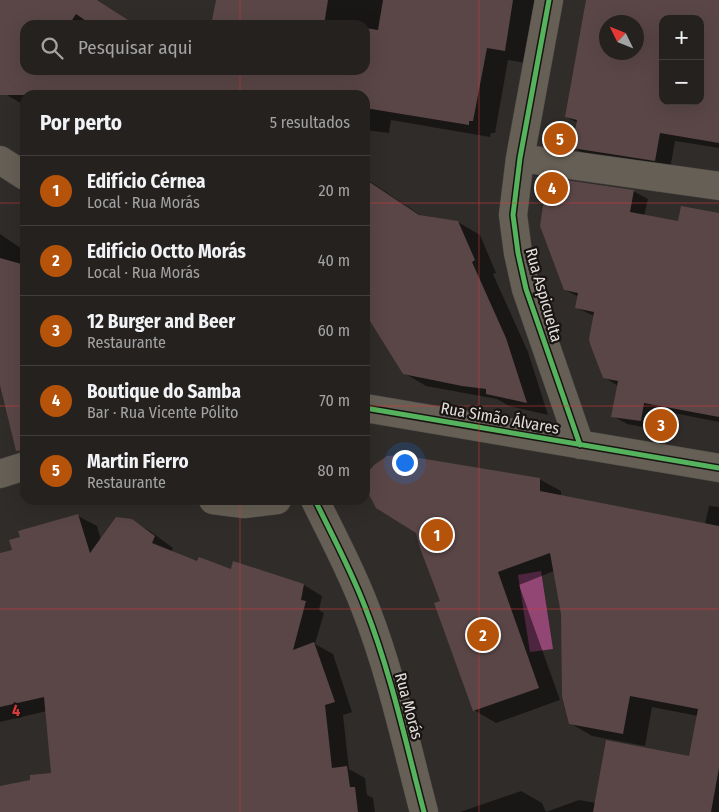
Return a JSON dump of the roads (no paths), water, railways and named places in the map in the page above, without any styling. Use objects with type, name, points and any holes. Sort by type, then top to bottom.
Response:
[{"type":"street","name":"Rua Aspicuelta","points":[[549,0],[520,158],[513,215],[518,253],[526,289],[580,445]]},
{"type":"street","points":[[520,158],[719,186]]},
{"type":"street","points":[[0,160],[20,173]]},
{"type":"street","name":"Rua Simão Álvares","points":[[370,409],[719,468]]},
{"type":"street","points":[[0,474],[20,468]]},
{"type":"street","name":"Rua Morás","points":[[317,505],[366,608],[386,670],[424,812]]},
{"type":"place","name":"Martin Fierro","points":[[560,139]]},
{"type":"place","name":"Boutique do Samba","points":[[552,188]]},
{"type":"place","name":"12 Burger and Beer","points":[[661,425]]},
{"type":"place","name":"Edifício Cérnea","points":[[437,535]]},
{"type":"place","name":"Edifício Octto Morás","points":[[483,635]]}]
